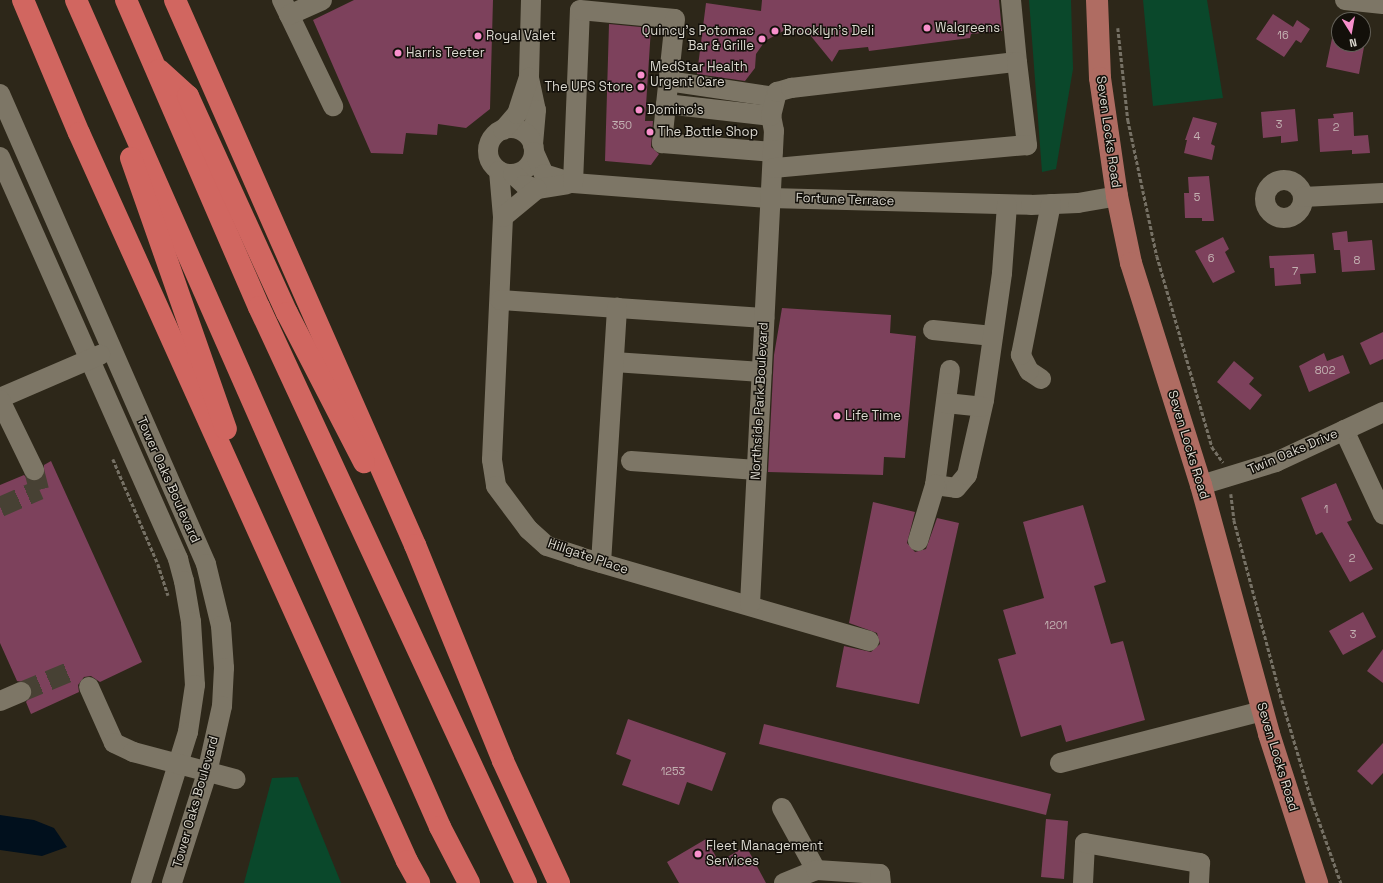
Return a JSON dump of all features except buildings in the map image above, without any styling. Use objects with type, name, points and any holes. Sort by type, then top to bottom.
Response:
[{"type":"highway","points":[[23,0],[79,132],[277,573],[419,883]]},
{"type":"highway","points":[[76,0],[277,573]]},
{"type":"highway","points":[[76,0],[440,826],[469,883]]},
{"type":"highway","points":[[126,0],[259,307],[526,883]]},
{"type":"highway","points":[[175,0],[414,545],[503,761],[559,883]]},
{"type":"highway","points":[[154,65],[188,96],[287,313],[358,452],[414,545]]},
{"type":"main road","name":"Seven Locks Road","points":[[1097,0],[1100,78],[1117,196],[1131,263],[1201,485],[1262,711],[1317,883]]},
{"type":"street","points":[[322,0],[285,8],[333,106]]},
{"type":"street","points":[[506,172],[527,167],[533,149],[536,110],[529,78],[531,0]]},
{"type":"street","points":[[573,183],[580,10],[675,19],[662,143],[773,160],[1027,146],[1011,0]]},
{"type":"street","points":[[1346,0],[1383,4]]},
{"type":"street","points":[[668,81],[775,97],[777,92],[791,88],[1017,62]]},
{"type":"street","points":[[503,217],[536,189],[525,185],[506,172],[492,165],[488,151],[492,138],[503,130],[517,114],[529,78]]},
{"type":"street","name":"Tower Oaks Boulevard","points":[[0,94],[7,130],[111,351],[206,564],[221,626],[224,668],[222,706],[207,773],[172,883]]},
{"type":"street","name":"Northside Park Boulevard","points":[[750,604],[773,160],[774,131],[771,116],[775,97]]},
{"type":"street","points":[[666,104],[771,116]]},
{"type":"street","points":[[503,130],[510,128],[524,132],[533,149]]},
{"type":"street","name":"Fortune Terrace","points":[[533,149],[544,174],[573,183],[770,198],[1007,205],[1078,203],[1117,196]]},
{"type":"street","name":"Tower Oaks Boulevard","points":[[0,157],[178,559],[184,581],[191,622],[195,685],[188,732],[141,883]]},
{"type":"street","name":"Hillgate Place","points":[[506,172],[492,460],[496,486],[528,529],[547,546],[602,563],[750,604],[869,641]]},
{"type":"street","name":"Fortune Terrace","points":[[536,189],[573,183]]},
{"type":"street","points":[[1303,197],[1383,193]]},
{"type":"street","points":[[1041,379],[1029,371],[1021,355],[1051,204]]},
{"type":"street","points":[[935,485],[956,488],[967,475],[982,407],[993,336],[1002,273],[1007,205]]},
{"type":"street","points":[[500,300],[764,318]]},
{"type":"street","points":[[602,563],[617,308]]},
{"type":"street","points":[[933,330],[993,336]]},
{"type":"street","points":[[31,472],[20,465],[16,450],[20,438],[0,399],[111,351]]},
{"type":"street","points":[[614,362],[762,372]]},
{"type":"street","points":[[918,541],[935,485],[950,370]]},
{"type":"street","points":[[946,403],[982,407]]},
{"type":"street","name":"Twin Oaks Drive","points":[[1201,485],[1228,478],[1276,462],[1383,412]]},
{"type":"street","points":[[1344,430],[1383,514]]},
{"type":"street","points":[[631,462],[757,470]]},
{"type":"street","points":[[85,689],[92,706],[100,712],[114,743],[133,752],[207,773],[235,779]]},
{"type":"street","points":[[0,701],[21,692]]},
{"type":"street","points":[[1060,763],[1262,711]]},
{"type":"street","points":[[782,808],[816,870]]},
{"type":"street","points":[[1083,883],[1085,843],[1200,863],[1199,883]]},
{"type":"street","points":[[784,883],[816,870],[880,874],[881,883]]},
{"type":"path","points":[[1118,23],[1128,120],[1157,256],[1212,447],[1222,459],[1228,478],[1234,520],[1282,700],[1312,802],[1341,883]]},
{"type":"path","points":[[111,454],[158,564],[169,600]]},
{"type":"green space","points":[[1029,0],[1071,0],[1073,69],[1056,169],[1042,172]]},
{"type":"green space","points":[[1143,0],[1207,0],[1223,98],[1153,106]]},
{"type":"green space","points":[[298,777],[341,883],[244,883],[272,778]]},
{"type":"water","points":[[0,815],[34,820],[54,828],[67,847],[42,856],[0,850]]},
{"type":"tunnel","points":[[0,507],[39,490],[34,470]]},
{"type":"tunnel","points":[[21,692],[74,670]]},
{"type":"place","name":"Walgreens","points":[[927,28]]},
{"type":"place","name":"Brooklyn's Deli","points":[[775,31]]},
{"type":"place","name":"Royal Valet","points":[[478,36]]},
{"type":"place","name":"Quincy's Potomac Bar & Grille","points":[[762,39]]},
{"type":"place","name":"Harris Teeter","points":[[398,53]]},
{"type":"place","name":"MedStar Health Urgent Care","points":[[641,75]]},
{"type":"place","name":"The UPS Store","points":[[641,87]]},
{"type":"place","name":"Domino's","points":[[639,110]]},
{"type":"place","name":"The Bottle Shop","points":[[650,132]]},
{"type":"place","name":"Life Time","points":[[837,416]]},
{"type":"place","name":"Fleet Management Services","points":[[698,854]]}]
